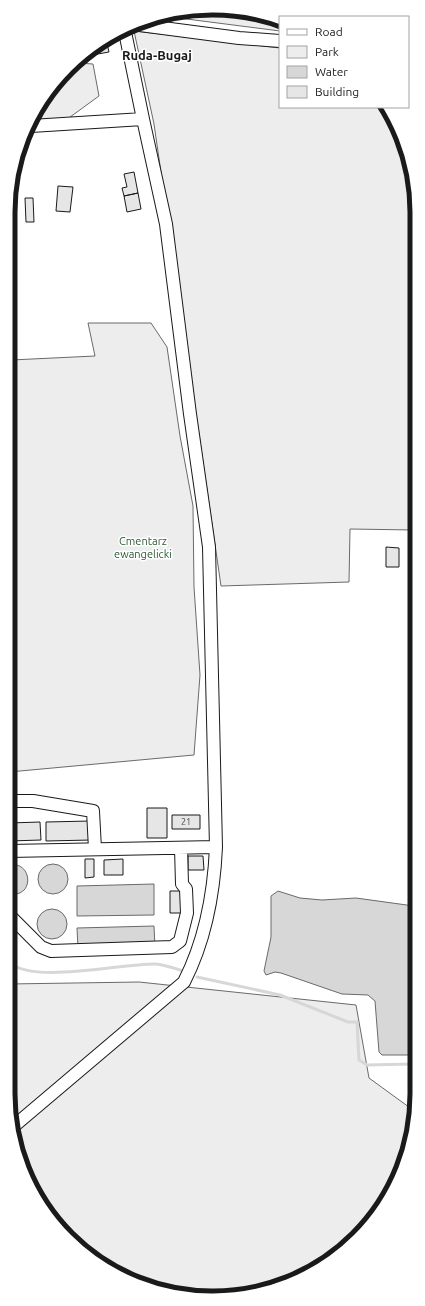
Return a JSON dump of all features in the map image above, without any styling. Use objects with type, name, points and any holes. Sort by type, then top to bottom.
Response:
[{"type":"street","points":[[147,26],[239,38],[279,41]]},
{"type":"street","points":[[18,1123],[184,982],[197,954],[205,923],[215,867],[216,847],[209,547],[190,414],[166,224],[126,35]]},
{"type":"street","points":[[35,126],[143,119]]},
{"type":"street","points":[[15,801],[33,801],[93,811],[94,849]]},
{"type":"street","points":[[15,851],[216,847]]},
{"type":"street","points":[[15,921],[41,947],[51,951],[172,948],[180,941],[187,912],[186,889],[182,884],[181,848]]},
{"type":"green space","points":[[200,15],[225,15],[276,25],[279,26],[279,31],[180,18]]},
{"type":"green space","points":[[134,31],[279,48],[279,108],[380,108],[390,125],[400,149],[410,200],[410,530],[350,529],[349,582],[221,586],[154,124]]},
{"type":"green space","points":[[83,63],[93,64],[99,96],[66,120],[38,119],[64,82]]},
{"type":"green space","name":"Cmentarz ewangelicki","points":[[88,323],[151,323],[167,347],[180,436],[193,506],[194,587],[200,675],[194,755],[15,771],[15,360],[95,356]]},
{"type":"green space","points":[[139,982],[356,1005],[369,1078],[410,1108],[400,1157],[390,1181],[369,1214],[343,1242],[311,1265],[276,1281],[225,1291],[200,1291],[149,1281],[125,1271],[92,1250],[64,1224],[41,1192],[25,1157],[15,1106],[15,984]]},
{"type":"water","points":[[53,864],[64,868],[68,879],[64,890],[53,894],[42,890],[38,879],[42,868]]},
{"type":"water","points":[[15,865],[22,868],[28,879],[24,890],[18,894],[15,894]]},
{"type":"water","points":[[154,884],[154,915],[77,916],[77,886]]},
{"type":"water","points":[[278,891],[300,898],[322,900],[356,898],[410,905],[410,1055],[382,1055],[379,1052],[375,1001],[368,995],[342,994],[281,973],[275,972],[266,975],[264,971],[271,937],[271,896]]},
{"type":"water","points":[[52,909],[63,913],[67,924],[63,935],[52,939],[41,935],[37,924],[41,913]]},
{"type":"water","points":[[154,926],[155,947],[78,949],[77,928]]},
{"type":"building","points":[[107,45],[109,52],[94,55]]},
{"type":"building","points":[[134,172],[138,193],[124,196],[122,188],[127,187],[124,174]]},
{"type":"building","points":[[58,186],[73,187],[70,212],[56,211]]},
{"type":"building","points":[[138,193],[141,209],[127,212],[124,196]]},
{"type":"building","points":[[25,198],[33,198],[34,222],[26,222]]},
{"type":"building","points":[[386,547],[399,548],[399,567],[386,567]]},
{"type":"building","points":[[147,808],[167,808],[167,838],[147,838]]},
{"type":"building","points":[[172,815],[200,815],[200,829],[172,829]]},
{"type":"building","points":[[90,821],[91,840],[46,841],[46,822]]},
{"type":"building","points":[[40,822],[41,840],[15,841],[15,823]]},
{"type":"building","points":[[188,856],[203,856],[204,870],[188,870]]},
{"type":"building","points":[[85,859],[94,859],[94,877],[85,878]]},
{"type":"building","points":[[123,859],[123,875],[104,875],[104,860]]},
{"type":"building","points":[[170,891],[183,891],[183,913],[170,913]]},
{"type":"waterway","points":[[15,966],[21,969],[37,972],[57,972],[156,964],[183,971]]},
{"type":"waterway","points":[[197,977],[280,995],[348,1022],[357,1022],[359,1060],[367,1065],[410,1064]]},
{"type":"district","name":"Ruda-Bugaj","points":[[157,55]]}]
